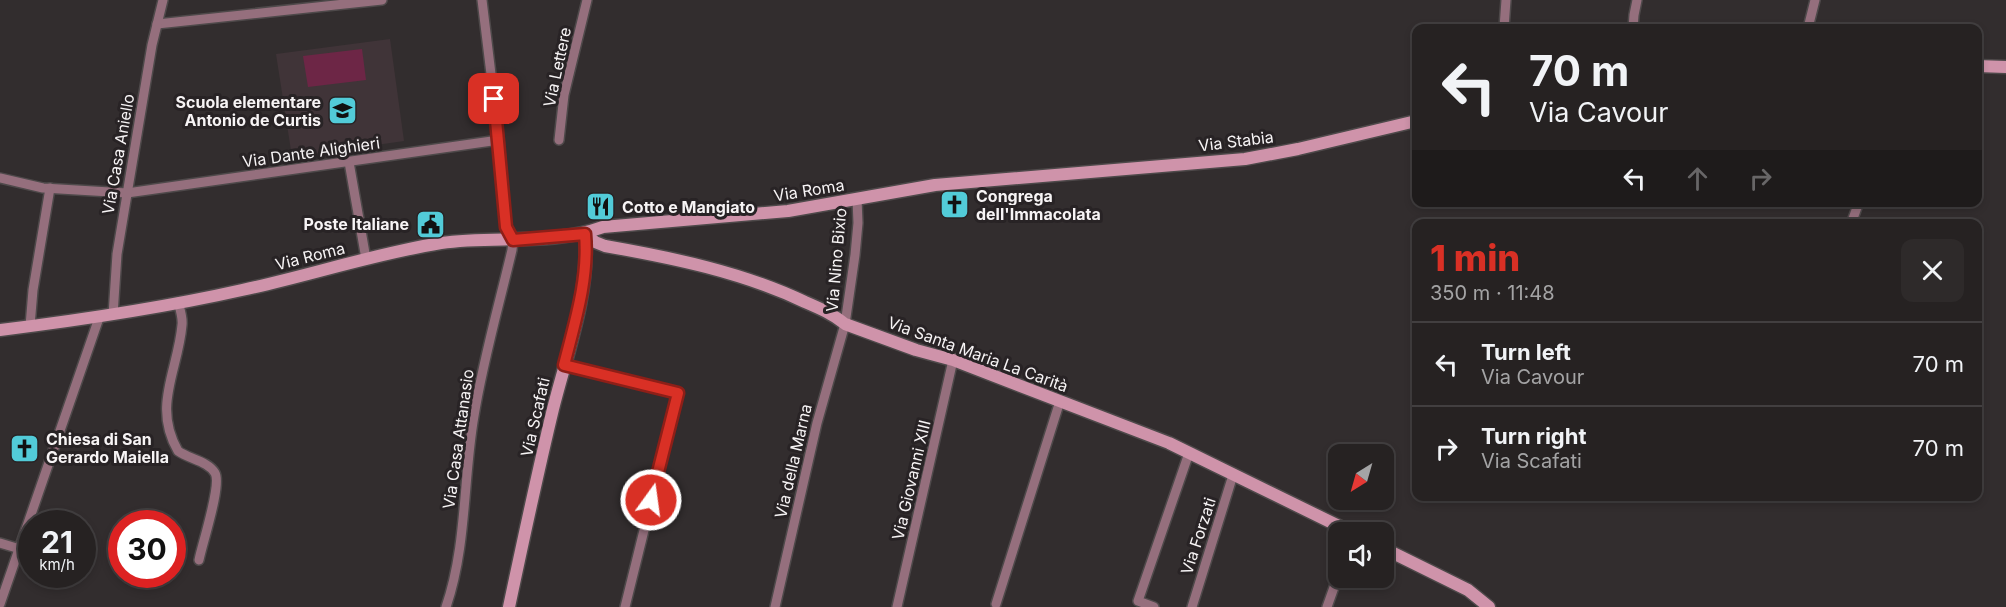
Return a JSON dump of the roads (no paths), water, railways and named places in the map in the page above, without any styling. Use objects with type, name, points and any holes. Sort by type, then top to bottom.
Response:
[{"type":"main road","points":[[1982,66],[2006,66]]},
{"type":"main road","name":"Via Stabia","points":[[1057,174],[1245,159],[1412,122]]},
{"type":"main road","name":"Via Roma","points":[[0,330],[99,318],[242,290],[366,259],[443,243],[585,234],[603,226],[788,211],[935,185],[1057,174]]},
{"type":"main road","name":"Via Santa Maria La Carità","points":[[585,234],[605,246],[712,268],[784,292],[845,324],[916,350],[953,360],[1169,443],[1330,522]]},
{"type":"main road","name":"Via Scafati","points":[[509,607],[580,301],[586,247],[585,234]]},
{"type":"main road","points":[[1394,553],[1468,590],[1489,607]]},
{"type":"street","name":"Via Casa Aniello","points":[[113,315],[117,254],[152,45],[163,0]]},
{"type":"street","points":[[157,24],[382,0]]},
{"type":"street","points":[[482,0],[500,140],[506,227],[513,240]]},
{"type":"street","name":"Via Lettere","points":[[559,140],[564,95],[587,0]]},
{"type":"street","points":[[1504,24],[1506,0]]},
{"type":"street","points":[[1633,24],[1637,0]]},
{"type":"street","points":[[1809,24],[1815,0]]},
{"type":"street","name":"Via Dante Alighieri","points":[[0,178],[50,188],[127,193],[500,140]]},
{"type":"street","points":[[349,162],[366,259]]},
{"type":"street","points":[[30,326],[33,290],[50,188]]},
{"type":"street","name":"Via Nino Bixio","points":[[845,324],[855,255],[858,223],[857,199]]},
{"type":"street","name":"Via Casa Attanasio","points":[[446,607],[458,558],[473,417],[513,240]]},
{"type":"street","points":[[178,302],[183,323],[167,395],[167,420],[178,451],[205,464],[215,472],[216,480],[215,495],[199,560]]},
{"type":"street","points":[[33,510],[99,318]]},
{"type":"street","name":"Via della Marna","points":[[775,607],[817,423],[845,324]]},
{"type":"street","name":"Via Giovanni XIII","points":[[897,607],[953,360]]},
{"type":"street","points":[[564,365],[678,393],[625,607]]},
{"type":"street","points":[[996,604],[1060,401]]},
{"type":"street","points":[[1154,607],[1138,601],[1189,453]]},
{"type":"street","name":"Via Forzati","points":[[1192,607],[1233,475]]},
{"type":"street","points":[[0,543],[18,548]]},
{"type":"street","points":[[0,604],[18,554]]},
{"type":"street","points":[[1327,607],[1334,588]]},
{"type":"place","name":"Scuola elementare Antonio de Curtis","points":[[342,111]]},
{"type":"place","name":"Congrega dell'Immacolata","points":[[955,205]]},
{"type":"place","name":"Cotto e Mangiato","points":[[601,207]]},
{"type":"place","name":"Poste Italiane","points":[[430,224]]},
{"type":"place","name":"Chiesa di San Gerardo Maiella","points":[[25,448]]}]
